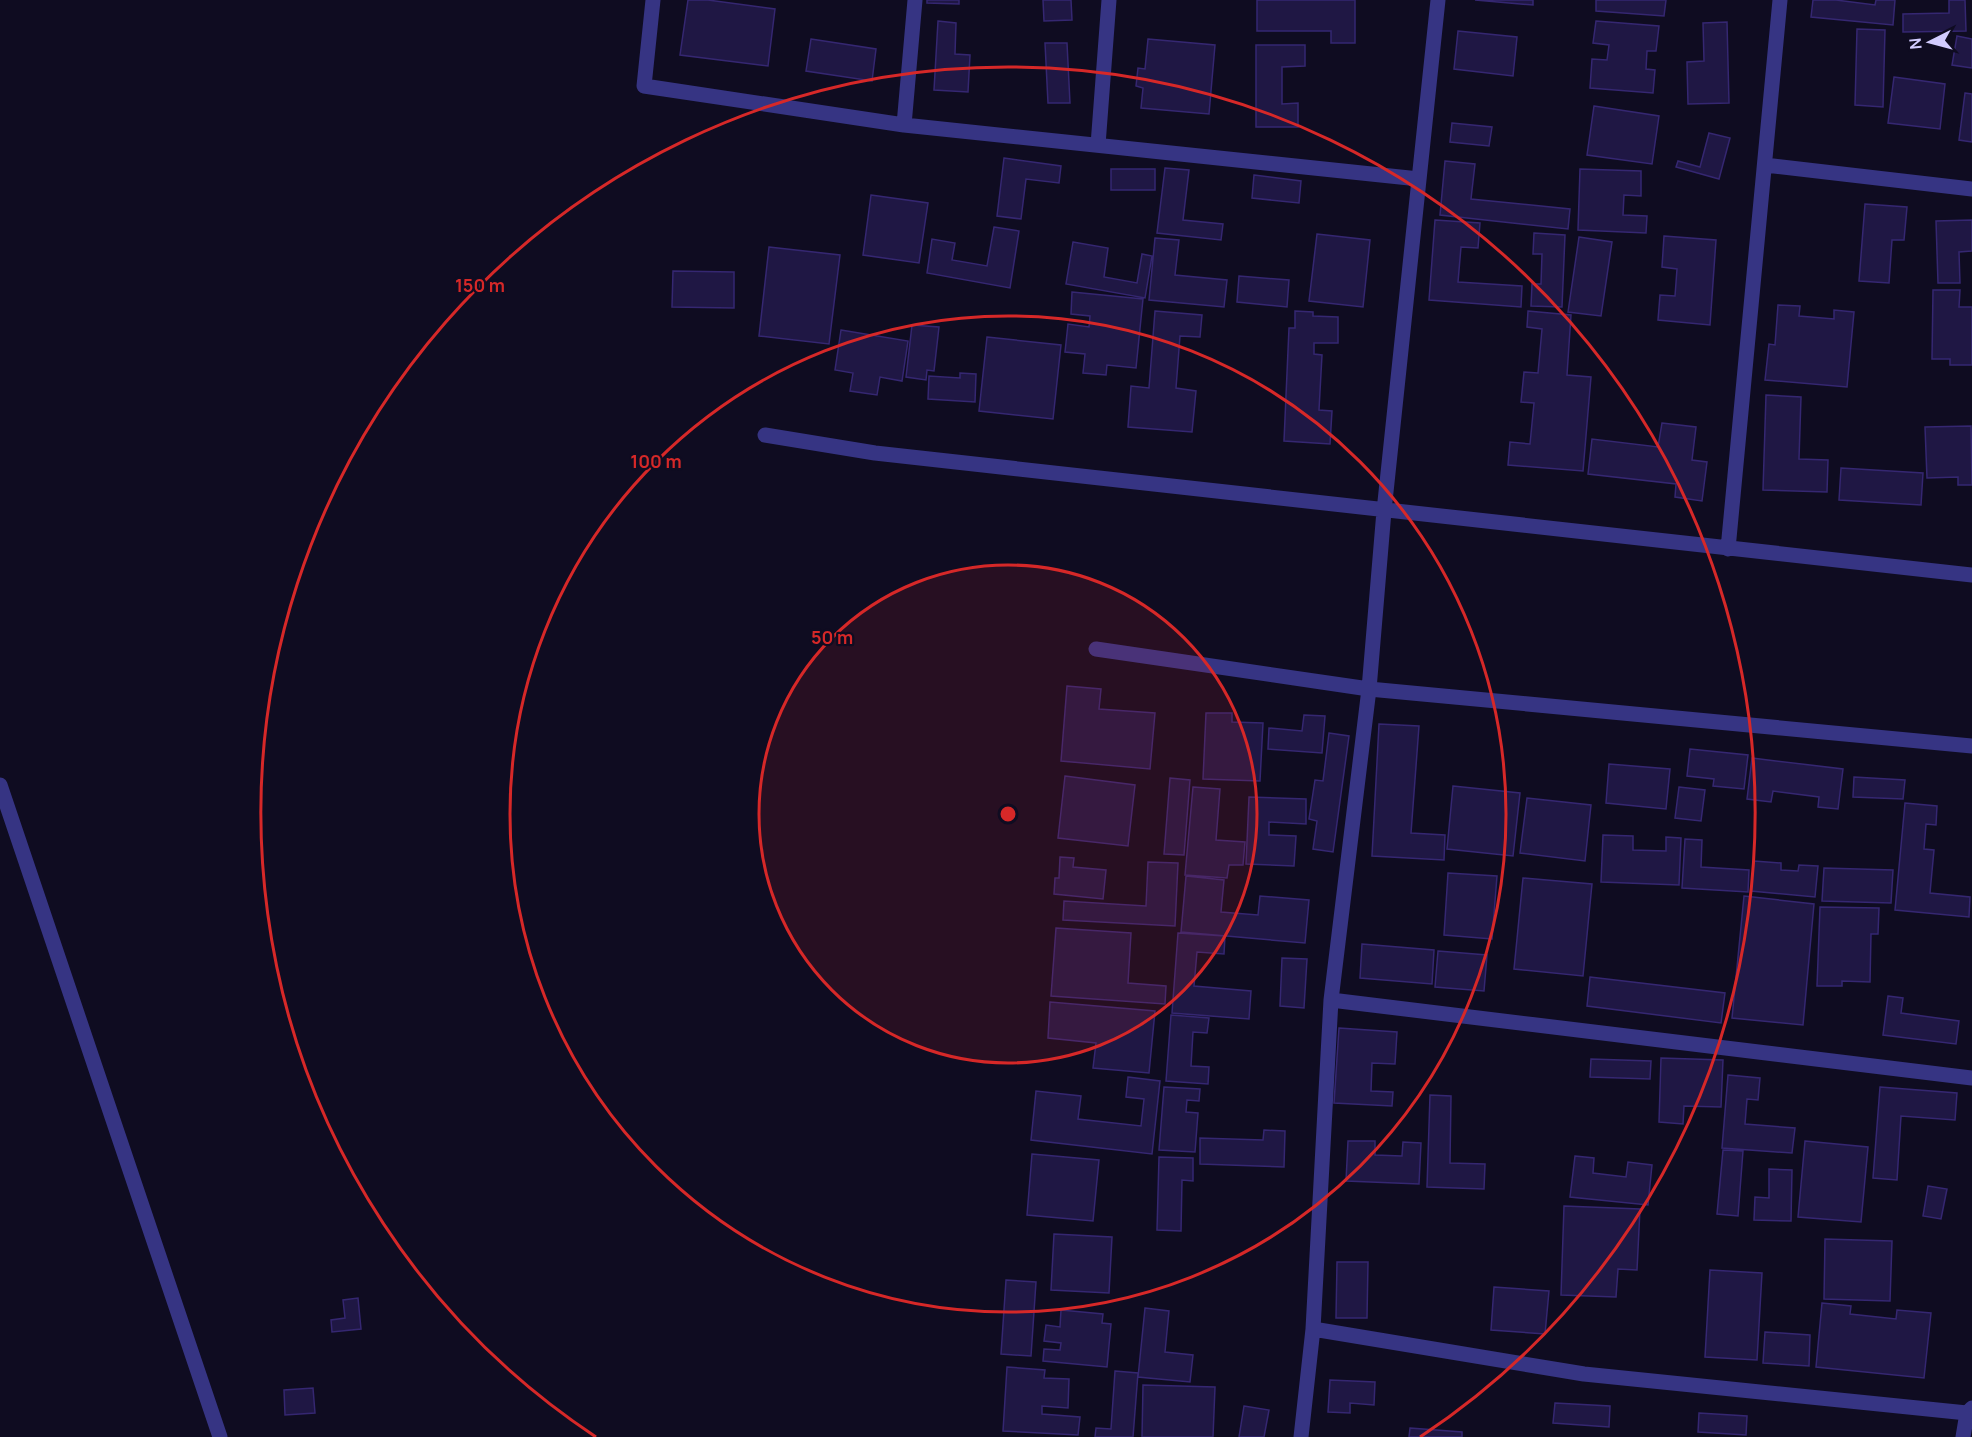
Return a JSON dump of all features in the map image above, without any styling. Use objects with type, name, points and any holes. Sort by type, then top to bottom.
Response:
[{"type":"street","points":[[653,0],[644,86],[904,124],[1419,179]]},
{"type":"street","points":[[904,124],[915,0]]},
{"type":"street","points":[[1098,145],[1109,0]]},
{"type":"street","points":[[1301,1437],[1313,1329],[1331,1000],[1368,689],[1384,511],[1438,0]]},
{"type":"street","points":[[1728,549],[1780,0]]},
{"type":"street","points":[[1765,165],[1972,189]]},
{"type":"street","points":[[765,435],[875,453],[1972,575]]},
{"type":"street","points":[[1096,649],[1368,689],[1972,746]]},
{"type":"street","points":[[0,785],[220,1437]]},
{"type":"street","points":[[1331,1000],[1972,1078]]},
{"type":"street","points":[[1313,1329],[1584,1374],[1969,1410],[1963,1437]]},
{"type":"building","points":[[688,0],[708,0],[775,9],[768,66],[680,55]]},
{"type":"building","points":[[927,0],[959,0],[959,4],[927,3]]},
{"type":"building","points":[[1043,0],[1071,0],[1072,20],[1044,21]]},
{"type":"building","points":[[1257,0],[1355,0],[1355,43],[1331,43],[1331,31],[1257,31]]},
{"type":"building","points":[[1475,0],[1533,0],[1533,5]]},
{"type":"building","points":[[1596,0],[1666,0],[1664,16],[1596,11]]},
{"type":"building","points":[[1813,0],[1836,0],[1875,5],[1876,0],[1895,0],[1893,25],[1811,17]]},
{"type":"building","points":[[1949,0],[1965,0],[1966,31],[1903,32],[1903,14],[1949,13]]},
{"type":"building","points":[[938,21],[956,23],[955,54],[970,55],[968,92],[934,90]]},
{"type":"building","points":[[1596,21],[1659,26],[1656,51],[1647,51],[1646,69],[1655,70],[1653,93],[1590,88],[1592,59],[1607,60],[1609,45],[1593,43]]},
{"type":"building","points":[[1727,22],[1729,103],[1688,104],[1687,62],[1704,61],[1703,23]]},
{"type":"building","points":[[1857,29],[1885,30],[1883,107],[1855,105]]},
{"type":"building","points":[[1458,31],[1517,37],[1513,76],[1454,69]]},
{"type":"building","points":[[1957,36],[1972,39],[1972,68],[1952,65]]},
{"type":"building","points":[[811,39],[876,49],[872,81],[806,71]]},
{"type":"building","points":[[1148,39],[1215,45],[1209,114],[1141,108],[1143,88],[1136,86],[1138,68],[1145,69]]},
{"type":"building","points":[[1045,43],[1067,43],[1070,103],[1048,103]]},
{"type":"building","points":[[1256,45],[1305,45],[1305,66],[1282,67],[1282,104],[1298,103],[1298,127],[1256,127]]},
{"type":"building","points":[[1894,77],[1945,84],[1940,129],[1888,123]]},
{"type":"building","points":[[1965,93],[1972,94],[1972,142],[1959,140]]},
{"type":"building","points":[[1594,106],[1659,116],[1652,164],[1587,155]]},
{"type":"building","points":[[1452,123],[1492,127],[1489,146],[1450,142]]},
{"type":"building","points":[[1709,133],[1730,138],[1719,179],[1676,167],[1678,161],[1700,167]]},
{"type":"building","points":[[1004,158],[1061,166],[1059,183],[1026,179],[1021,219],[997,216]]},
{"type":"building","points":[[1445,161],[1475,164],[1471,199],[1570,209],[1568,229],[1440,215]]},
{"type":"building","points":[[1165,168],[1189,170],[1183,220],[1223,224],[1221,240],[1157,233]]},
{"type":"building","points":[[1111,169],[1155,169],[1155,190],[1111,190]]},
{"type":"building","points":[[1580,169],[1641,171],[1641,196],[1624,195],[1623,215],[1647,216],[1646,233],[1578,230]]},
{"type":"building","points":[[1254,175],[1301,181],[1299,203],[1252,198]]},
{"type":"building","points":[[871,195],[928,203],[919,263],[863,255]]},
{"type":"building","points":[[1865,204],[1907,207],[1904,240],[1892,240],[1889,283],[1859,281]]},
{"type":"building","points":[[1435,220],[1480,223],[1478,248],[1461,247],[1458,282],[1522,286],[1521,307],[1429,300]]},
{"type":"building","points":[[1972,220],[1972,251],[1959,252],[1960,283],[1938,283],[1936,221]]},
{"type":"building","points":[[994,227],[1019,231],[1010,288],[927,273],[932,239],[955,243],[952,260],[987,266]]},
{"type":"building","points":[[1534,233],[1565,235],[1562,307],[1531,306],[1532,284],[1541,284],[1542,254],[1533,254]]},
{"type":"building","points":[[1317,234],[1370,240],[1363,307],[1309,301]]},
{"type":"building","points":[[1664,236],[1716,240],[1710,325],[1658,320],[1660,295],[1675,296],[1677,269],[1662,267]]},
{"type":"building","points":[[1579,237],[1612,242],[1601,316],[1568,312]]},
{"type":"building","points":[[1155,238],[1179,240],[1175,275],[1227,280],[1224,307],[1149,300]]},
{"type":"building","points":[[1073,242],[1108,248],[1104,277],[1137,283],[1142,254],[1152,256],[1145,298],[1066,284]]},
{"type":"building","points":[[769,247],[840,255],[829,344],[759,336]]},
{"type":"building","points":[[673,271],[734,272],[734,308],[672,307]]},
{"type":"building","points":[[1239,276],[1289,280],[1287,307],[1237,302]]},
{"type":"building","points":[[1933,290],[1960,290],[1959,307],[1972,307],[1972,365],[1950,365],[1950,359],[1932,359]]},
{"type":"building","points":[[1072,292],[1143,299],[1136,368],[1107,365],[1106,375],[1083,373],[1085,354],[1065,352],[1068,324],[1089,327],[1090,316],[1071,314]]},
{"type":"building","points":[[1778,305],[1800,306],[1799,316],[1834,319],[1834,310],[1854,312],[1847,387],[1765,380],[1769,344],[1775,345]]},
{"type":"building","points":[[1155,311],[1202,315],[1200,337],[1180,336],[1176,388],[1196,391],[1192,432],[1128,427],[1131,386],[1149,388]]},
{"type":"building","points":[[1295,311],[1313,312],[1313,316],[1338,317],[1338,343],[1314,343],[1314,354],[1322,355],[1319,410],[1332,411],[1330,444],[1284,441],[1289,328],[1295,328]]},
{"type":"building","points":[[1528,311],[1571,315],[1567,375],[1591,377],[1583,471],[1508,465],[1510,442],[1530,444],[1534,403],[1521,402],[1524,372],[1538,373],[1542,329],[1527,327]]},
{"type":"building","points":[[912,325],[939,327],[934,371],[927,370],[926,380],[906,377]]},
{"type":"building","points":[[841,330],[908,341],[902,381],[880,377],[877,395],[850,391],[853,373],[835,370]]},
{"type":"building","points":[[987,337],[1061,345],[1053,419],[979,411]]},
{"type":"building","points":[[960,373],[976,374],[975,402],[928,399],[929,376],[960,378]]},
{"type":"building","points":[[1766,395],[1801,397],[1799,459],[1828,460],[1827,492],[1763,490]]},
{"type":"building","points":[[1662,423],[1696,427],[1692,460],[1707,462],[1702,501],[1675,497],[1676,484],[1588,474],[1592,439],[1658,447]]},
{"type":"building","points":[[1971,426],[1972,485],[1958,485],[1958,477],[1927,478],[1925,427]]},
{"type":"building","points":[[1841,468],[1923,473],[1921,505],[1839,500]]},
{"type":"building","points":[[1067,686],[1101,689],[1099,709],[1155,713],[1150,769],[1061,761]]},
{"type":"building","points":[[1206,713],[1232,713],[1232,722],[1263,723],[1260,781],[1203,779]]},
{"type":"building","points":[[1304,715],[1325,716],[1322,753],[1268,749],[1269,728],[1302,731]]},
{"type":"building","points":[[1379,724],[1419,726],[1411,833],[1445,835],[1444,860],[1372,856]]},
{"type":"building","points":[[1329,733],[1349,736],[1333,852],[1313,849],[1317,821],[1309,819],[1315,780],[1323,781]]},
{"type":"building","points":[[1690,749],[1748,755],[1744,789],[1713,786],[1714,779],[1687,776]]},
{"type":"building","points":[[1752,758],[1843,769],[1838,809],[1818,807],[1819,797],[1773,791],[1771,802],[1747,799]]},
{"type":"building","points":[[1609,764],[1670,769],[1666,809],[1606,803]]},
{"type":"building","points":[[1065,776],[1135,785],[1128,846],[1058,838]]},
{"type":"building","points":[[1854,777],[1905,780],[1903,799],[1853,797]]},
{"type":"building","points":[[1170,778],[1190,780],[1184,855],[1164,854]]},
{"type":"building","points":[[1453,786],[1520,793],[1513,856],[1447,849]]},
{"type":"building","points":[[1193,787],[1220,789],[1216,840],[1245,842],[1243,865],[1229,865],[1227,878],[1185,875]]},
{"type":"building","points":[[1679,787],[1705,790],[1701,821],[1675,818]]},
{"type":"building","points":[[1249,797],[1306,799],[1306,824],[1269,822],[1269,835],[1296,836],[1294,866],[1246,864]]},
{"type":"building","points":[[1527,798],[1591,805],[1585,861],[1520,853]]},
{"type":"building","points":[[1905,803],[1937,806],[1936,825],[1926,824],[1924,849],[1934,850],[1930,893],[1970,897],[1969,917],[1895,910]]},
{"type":"building","points":[[1603,835],[1633,836],[1633,850],[1666,851],[1666,837],[1681,838],[1679,885],[1601,882]]},
{"type":"building","points":[[1685,839],[1702,840],[1701,867],[1749,870],[1748,892],[1682,888]]},
{"type":"building","points":[[1060,857],[1074,858],[1073,867],[1106,870],[1103,899],[1054,894],[1055,878],[1059,878]]},
{"type":"building","points":[[1754,861],[1781,863],[1781,870],[1798,871],[1799,865],[1818,866],[1815,897],[1751,891]]},
{"type":"building","points":[[1148,862],[1178,863],[1175,926],[1063,920],[1064,901],[1146,906]]},
{"type":"building","points":[[1824,868],[1893,870],[1891,903],[1822,901]]},
{"type":"building","points":[[1448,873],[1497,876],[1492,939],[1444,935]]},
{"type":"building","points":[[1186,876],[1224,880],[1221,912],[1258,915],[1260,896],[1309,900],[1305,943],[1181,932]]},
{"type":"building","points":[[1523,878],[1592,884],[1583,976],[1514,969]]},
{"type":"building","points":[[1744,896],[1814,904],[1803,1025],[1732,1018]]},
{"type":"building","points":[[1820,907],[1879,908],[1878,934],[1871,934],[1870,982],[1842,981],[1842,986],[1817,986]]},
{"type":"building","points":[[1056,928],[1131,933],[1128,983],[1166,986],[1165,1004],[1051,996]]},
{"type":"building","points":[[1178,933],[1225,936],[1224,954],[1197,952],[1194,986],[1251,991],[1249,1019],[1172,1013]]},
{"type":"building","points":[[1362,944],[1434,950],[1432,984],[1360,978]]},
{"type":"building","points":[[1438,951],[1487,955],[1484,991],[1435,987]]},
{"type":"building","points":[[1282,958],[1307,959],[1304,1008],[1280,1006]]},
{"type":"building","points":[[1590,977],[1725,993],[1721,1023],[1587,1006]]},
{"type":"building","points":[[1888,996],[1903,998],[1901,1013],[1959,1021],[1956,1044],[1883,1035]]},
{"type":"building","points":[[1050,1002],[1155,1011],[1149,1073],[1093,1068],[1096,1043],[1048,1038]]},
{"type":"building","points":[[1171,1015],[1209,1018],[1207,1033],[1193,1032],[1191,1066],[1209,1067],[1208,1084],[1166,1081]]},
{"type":"building","points":[[1339,1028],[1397,1032],[1395,1064],[1372,1063],[1371,1091],[1393,1092],[1392,1106],[1334,1103]]},
{"type":"building","points":[[1661,1058],[1723,1060],[1721,1107],[1684,1106],[1683,1124],[1659,1122]]},
{"type":"building","points":[[1591,1059],[1651,1061],[1650,1079],[1590,1077]]},
{"type":"building","points":[[1728,1075],[1760,1078],[1758,1100],[1747,1099],[1745,1124],[1795,1128],[1792,1153],[1722,1148]]},
{"type":"building","points":[[1128,1077],[1160,1081],[1152,1154],[1031,1140],[1036,1091],[1081,1096],[1078,1119],[1141,1126],[1144,1099],[1126,1097]]},
{"type":"building","points":[[1164,1087],[1200,1089],[1199,1101],[1187,1100],[1186,1112],[1198,1113],[1195,1152],[1159,1150]]},
{"type":"building","points":[[1880,1087],[1957,1093],[1955,1120],[1901,1116],[1897,1180],[1873,1178]]},
{"type":"building","points":[[1430,1095],[1451,1096],[1450,1163],[1485,1164],[1484,1189],[1427,1187]]},
{"type":"building","points":[[1264,1130],[1285,1131],[1284,1167],[1200,1164],[1200,1138],[1263,1140]]},
{"type":"building","points":[[1348,1141],[1375,1141],[1375,1155],[1402,1156],[1403,1142],[1421,1143],[1419,1184],[1346,1181]]},
{"type":"building","points":[[1805,1141],[1868,1147],[1861,1222],[1798,1217]]},
{"type":"building","points":[[1723,1150],[1743,1151],[1738,1216],[1717,1214]]},
{"type":"building","points":[[1032,1154],[1099,1160],[1093,1221],[1027,1215]]},
{"type":"building","points":[[1575,1156],[1594,1158],[1593,1173],[1626,1177],[1628,1162],[1652,1165],[1648,1205],[1570,1197]]},
{"type":"building","points":[[1159,1157],[1193,1158],[1193,1181],[1182,1180],[1181,1231],[1157,1230]]},
{"type":"building","points":[[1769,1169],[1792,1170],[1791,1221],[1754,1220],[1755,1197],[1769,1198]]},
{"type":"building","points":[[1928,1186],[1947,1189],[1941,1219],[1923,1216]]},
{"type":"building","points":[[1564,1206],[1640,1209],[1637,1270],[1618,1269],[1616,1297],[1561,1295]]},
{"type":"building","points":[[1054,1234],[1112,1237],[1109,1293],[1051,1290]]},
{"type":"building","points":[[1825,1239],[1892,1241],[1890,1301],[1824,1299]]},
{"type":"building","points":[[1337,1262],[1368,1262],[1367,1318],[1336,1318]]},
{"type":"building","points":[[1710,1270],[1762,1273],[1757,1360],[1705,1357]]},
{"type":"building","points":[[1006,1280],[1036,1282],[1031,1356],[1001,1354]]},
{"type":"building","points":[[1494,1287],[1549,1291],[1545,1334],[1491,1330]]},
{"type":"building","points":[[358,1298],[361,1329],[332,1332],[331,1320],[345,1318],[343,1300]]},
{"type":"building","points":[[1822,1303],[1851,1306],[1850,1314],[1896,1319],[1897,1310],[1931,1313],[1924,1378],[1816,1367]]},
{"type":"building","points":[[1145,1308],[1169,1311],[1165,1352],[1193,1355],[1190,1382],[1138,1377]]},
{"type":"building","points":[[1061,1310],[1103,1314],[1102,1323],[1111,1324],[1107,1367],[1043,1361],[1044,1349],[1060,1350],[1061,1343],[1044,1341],[1046,1325],[1060,1327]]},
{"type":"building","points":[[1765,1332],[1810,1335],[1809,1366],[1763,1363]]},
{"type":"building","points":[[1007,1367],[1045,1370],[1044,1378],[1069,1379],[1068,1408],[1042,1406],[1042,1414],[1080,1417],[1078,1435],[1003,1431]]},
{"type":"building","points":[[1115,1371],[1138,1373],[1133,1437],[1095,1437],[1096,1428],[1111,1429]]},
{"type":"building","points":[[1330,1380],[1375,1382],[1374,1405],[1350,1403],[1350,1413],[1328,1412]]},
{"type":"building","points":[[1143,1385],[1215,1387],[1213,1437],[1142,1437]]},
{"type":"building","points":[[313,1388],[315,1413],[285,1415],[284,1390]]},
{"type":"building","points":[[1555,1403],[1610,1406],[1609,1427],[1553,1423]]},
{"type":"building","points":[[1244,1406],[1269,1410],[1264,1437],[1239,1437]]},
{"type":"building","points":[[1699,1413],[1747,1416],[1746,1435],[1698,1432]]},
{"type":"building","points":[[1410,1428],[1462,1432],[1462,1437],[1409,1437]]}]
